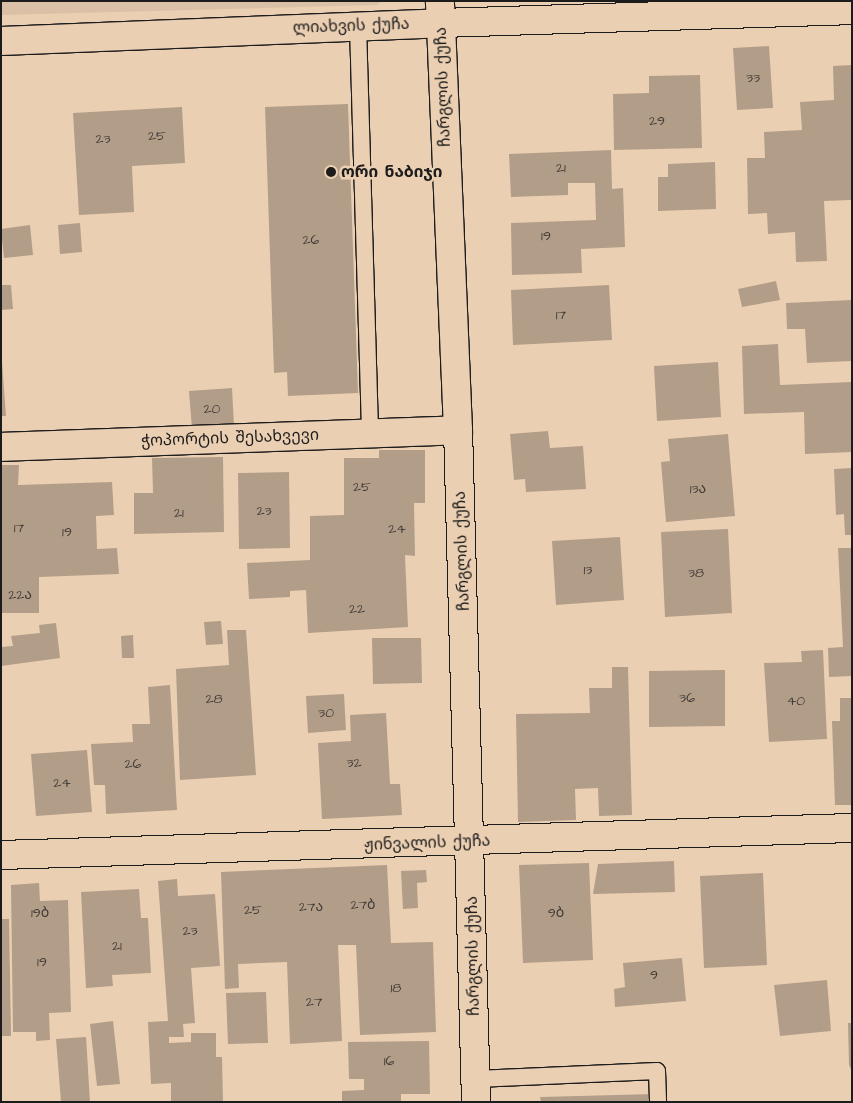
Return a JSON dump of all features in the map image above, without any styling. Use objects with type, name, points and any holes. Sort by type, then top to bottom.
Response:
[{"type":"street","name":"ლიახვის ქუჩა","points":[[1,41],[358,26],[441,12],[659,9],[852,10]]},
{"type":"street","name":"ჩარგლის ქუჩა","points":[[441,12],[458,430],[476,1091]]},
{"type":"street","name":"ჭოპორტის შესახვევი","points":[[1,447],[458,430]]},
{"type":"street","name":"ჟინვალის ქუჩა","points":[[1,855],[470,842],[852,828]]},
{"type":"lane","points":[[358,26],[370,432]]},
{"type":"lane","points":[[476,1091],[657,1071],[658,1102]]},
{"type":"shaded area","points":[[1,1],[382,1],[377,5],[1,15]]},
{"type":"building","points":[[769,46],[773,108],[737,110],[733,48]]},
{"type":"building","points":[[852,65],[851,200],[824,201],[827,261],[796,262],[795,232],[768,234],[767,213],[748,214],[747,158],[765,158],[764,132],[802,130],[800,102],[834,100],[833,66]]},
{"type":"building","points":[[700,75],[702,148],[614,150],[613,94],[649,93],[649,76]]},
{"type":"building","points":[[348,104],[358,393],[288,396],[287,372],[274,373],[265,107]]},
{"type":"building","points":[[182,107],[185,163],[132,166],[134,212],[79,215],[73,113]]},
{"type":"building","points":[[611,150],[612,189],[623,188],[625,247],[581,249],[582,273],[512,275],[511,223],[596,220],[595,183],[568,183],[568,195],[511,197],[509,154]]},
{"type":"building","points":[[715,162],[716,209],[658,211],[658,177],[668,177],[668,164]]},
{"type":"building","points":[[80,223],[82,252],[60,254],[58,225]]},
{"type":"building","points":[[30,225],[33,255],[4,258],[1,229]]},
{"type":"building","points":[[776,281],[780,300],[742,307],[738,289]]},
{"type":"building","points":[[1,285],[11,285],[13,309],[1,310]]},
{"type":"building","points":[[609,285],[612,340],[513,345],[511,290]]},
{"type":"building","points":[[852,300],[852,361],[807,363],[805,329],[787,329],[786,303]]},
{"type":"building","points":[[778,344],[780,385],[852,382],[852,452],[805,454],[804,412],[744,414],[742,346]]},
{"type":"building","points":[[1,348],[6,416],[1,416]]},
{"type":"building","points":[[718,362],[721,417],[657,421],[654,366]]},
{"type":"building","points":[[232,388],[234,426],[192,429],[189,391]]},
{"type":"building","points":[[548,431],[550,448],[583,446],[586,489],[526,492],[525,479],[514,480],[510,434]]},
{"type":"building","points":[[728,434],[735,516],[666,522],[661,462],[670,461],[668,439]]},
{"type":"building","points":[[379,450],[425,450],[425,503],[414,503],[415,556],[405,555],[408,627],[308,633],[306,590],[290,591],[290,597],[249,599],[247,563],[310,560],[310,516],[344,515],[344,458],[379,458]]},
{"type":"building","points":[[223,457],[224,532],[134,534],[134,493],[153,493],[152,458]]},
{"type":"building","points":[[1,465],[19,465],[18,485],[112,482],[114,515],[96,516],[97,549],[117,548],[119,574],[39,577],[39,613],[1,613]]},
{"type":"building","points":[[852,468],[852,535],[845,535],[844,514],[836,515],[834,469]]},
{"type":"building","points":[[289,472],[290,548],[239,549],[238,473]]},
{"type":"building","points":[[728,529],[732,613],[665,617],[661,532]]},
{"type":"building","points":[[620,537],[624,600],[556,605],[552,541]]},
{"type":"building","points":[[838,548],[852,548],[852,676],[829,677],[828,648],[843,647]]},
{"type":"building","points":[[221,621],[223,644],[206,645],[204,622]]},
{"type":"building","points":[[56,623],[60,658],[1,666],[1,647],[13,646],[11,636],[40,633],[39,625]]},
{"type":"building","points":[[227,630],[246,630],[256,775],[180,780],[176,669],[229,665]]},
{"type":"building","points":[[133,635],[134,658],[122,658],[121,636]]},
{"type":"building","points":[[372,638],[421,638],[422,683],[373,684]]},
{"type":"building","points":[[823,650],[827,739],[769,742],[764,663],[802,662],[801,651]]},
{"type":"building","points":[[612,667],[628,667],[632,815],[599,816],[598,788],[575,789],[576,820],[518,822],[516,714],[590,713],[589,688],[612,688]]},
{"type":"building","points":[[725,670],[725,726],[649,727],[649,671]]},
{"type":"building","points":[[170,685],[177,810],[106,814],[105,785],[94,785],[91,744],[133,742],[132,724],[150,724],[148,687]]},
{"type":"building","points":[[344,694],[346,730],[308,733],[306,696]]},
{"type":"building","points":[[840,698],[852,698],[852,805],[835,805],[832,721],[840,721]]},
{"type":"building","points":[[386,713],[390,784],[400,784],[402,815],[322,819],[318,743],[351,741],[350,715]]},
{"type":"building","points":[[87,750],[92,812],[36,816],[31,754]]},
{"type":"building","points":[[674,861],[675,892],[593,894],[598,864]]},
{"type":"building","points":[[589,863],[593,960],[523,963],[519,865]]},
{"type":"building","points":[[387,865],[391,943],[433,942],[436,1032],[360,1035],[356,945],[338,945],[342,1041],[290,1044],[287,962],[238,964],[239,988],[225,989],[221,872]]},
{"type":"building","points":[[426,870],[427,882],[417,883],[418,908],[403,909],[401,871]]},
{"type":"building","points":[[763,873],[767,965],[704,968],[700,876]]},
{"type":"building","points":[[177,879],[178,896],[215,894],[220,966],[191,968],[195,1023],[183,1024],[184,1037],[169,1037],[169,1043],[191,1042],[191,1033],[216,1033],[216,1057],[222,1057],[223,1102],[171,1102],[171,1083],[151,1084],[148,1022],[168,1021],[158,881]]},
{"type":"building","points":[[39,883],[40,901],[68,900],[71,1012],[49,1013],[50,1040],[36,1041],[36,1032],[13,1032],[11,885]]},
{"type":"building","points":[[139,889],[141,918],[148,918],[151,973],[112,975],[113,986],[86,988],[81,892]]},
{"type":"building","points":[[1,919],[9,919],[11,1036],[1,1036]]},
{"type":"building","points":[[682,958],[686,1001],[615,1007],[614,989],[625,987],[623,963]]},
{"type":"building","points":[[827,980],[831,1031],[780,1036],[774,985]]},
{"type":"building","points":[[266,992],[268,1043],[228,1044],[226,993]]},
{"type":"building","points":[[113,1021],[120,1084],[97,1086],[90,1024]]},
{"type":"building","points":[[848,1023],[852,1023],[852,1071],[849,1065]]},
{"type":"building","points":[[86,1037],[90,1102],[61,1102],[56,1039]]},
{"type":"building","points":[[429,1041],[430,1094],[401,1094],[401,1102],[342,1102],[342,1091],[364,1090],[364,1079],[349,1079],[348,1042]]},
{"type":"building","points":[[655,1094],[655,1102],[541,1102],[540,1097]]},
{"type":"place","name":"ორი ნაბიჯი","points":[[331,172]]}]
